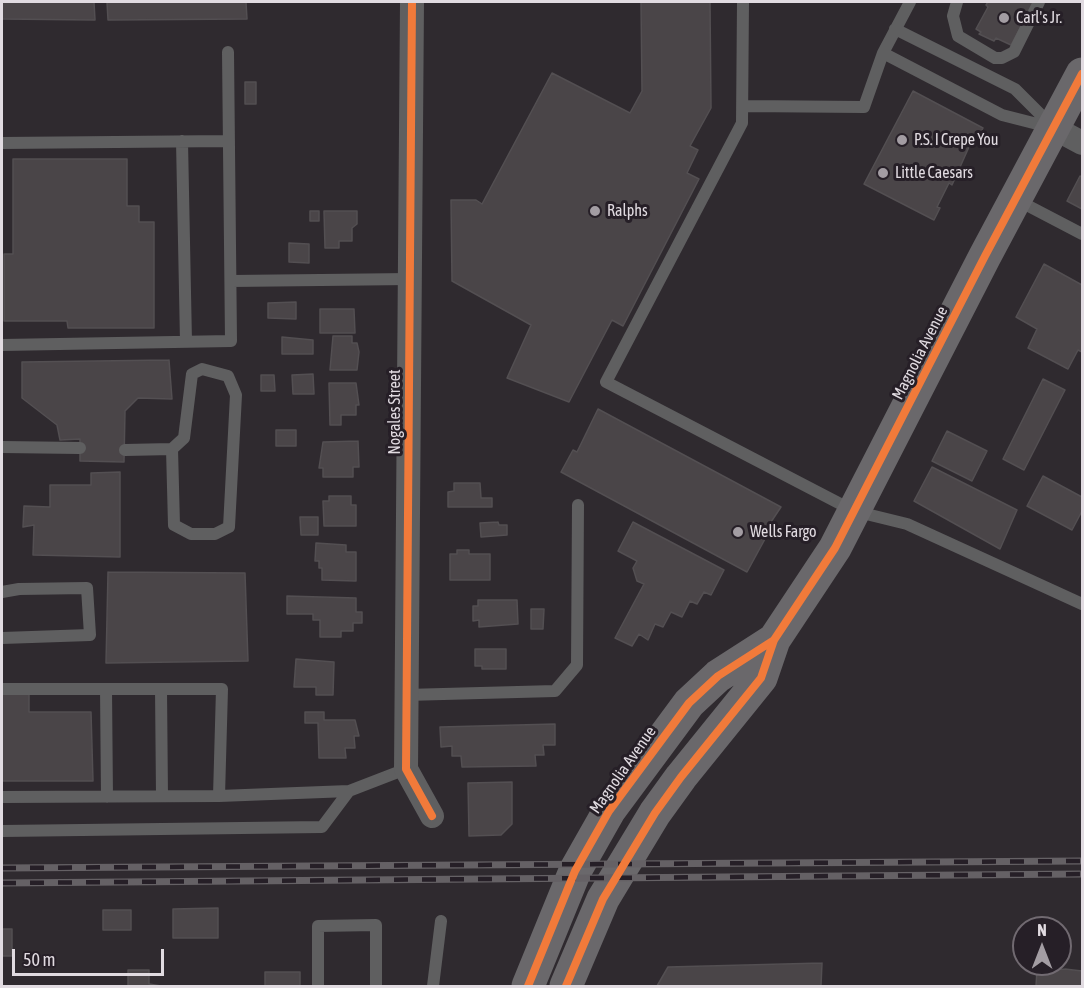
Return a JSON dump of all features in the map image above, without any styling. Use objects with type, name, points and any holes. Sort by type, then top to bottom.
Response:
[{"type":"main road","name":"Magnolia Avenue","points":[[566,987],[603,899],[662,804],[761,678],[774,640],[835,548],[1016,200],[1068,135],[1083,74]]},
{"type":"main road","name":"Magnolia Avenue","points":[[528,987],[575,871],[609,811],[689,703],[718,676],[774,640]]},
{"type":"street","name":"Nogales Street","points":[[412,2],[406,769],[432,816]]},
{"type":"lane","points":[[743,2],[744,105],[742,123],[606,382],[854,511],[907,524],[1083,604]]},
{"type":"lane","points":[[744,105],[864,106],[883,53],[910,2]]},
{"type":"lane","points":[[957,2],[953,16],[958,36],[995,58],[1002,58],[1014,52],[1039,2]]},
{"type":"lane","points":[[895,29],[1015,89],[1068,135]]},
{"type":"lane","points":[[2,345],[231,341],[228,52]]},
{"type":"lane","points":[[883,53],[1002,115],[1068,135]]},
{"type":"lane","points":[[182,141],[186,342]]},
{"type":"lane","points":[[2,143],[229,141]]},
{"type":"lane","points":[[1016,200],[1083,234]]},
{"type":"lane","points":[[231,281],[410,279]]},
{"type":"lane","points":[[125,450],[172,449],[184,438],[192,374],[202,369],[228,376],[236,395],[229,527],[214,534],[191,534],[174,525],[172,449]]},
{"type":"lane","points":[[2,447],[80,448]]},
{"type":"lane","points":[[406,695],[555,691],[577,665],[578,505]]},
{"type":"lane","points":[[2,592],[19,589],[87,588],[90,635],[2,639]]},
{"type":"lane","points":[[2,689],[222,689],[219,796]]},
{"type":"lane","points":[[101,689],[107,797]]},
{"type":"lane","points":[[160,689],[162,796]]},
{"type":"lane","points":[[2,797],[219,796],[349,790],[406,769]]},
{"type":"lane","points":[[2,831],[322,826],[349,790]]},
{"type":"lane","points":[[433,987],[441,921]]},
{"type":"lane","points":[[318,987],[318,926],[376,925],[376,987]]},
{"type":"building","points":[[2,2],[94,2],[95,20],[2,19]]},
{"type":"building","points":[[107,2],[246,2],[247,19],[108,20]]},
{"type":"building","points":[[641,2],[710,2],[711,108],[690,146],[698,150],[687,173],[699,179],[623,326],[612,320],[569,402],[507,378],[531,325],[452,281],[451,200],[476,200],[482,204],[552,73],[630,113],[642,91]]},
{"type":"building","name":"Carl's Jr.","points":[[988,2],[1034,2],[1011,45],[996,38],[994,41],[979,34],[981,32],[976,29],[988,7],[986,5]]},
{"type":"building","points":[[245,82],[256,82],[256,104],[245,104]]},
{"type":"building","points":[[913,91],[983,128],[977,139],[973,138],[952,185],[949,183],[937,207],[940,208],[934,220],[864,184]]},
{"type":"building","points":[[13,159],[127,159],[127,206],[139,206],[139,222],[154,222],[154,328],[68,328],[67,321],[4,321],[4,254],[13,254]]},
{"type":"building","points":[[1080,176],[1082,177],[1082,209],[1067,201]]},
{"type":"building","points":[[310,211],[319,211],[319,221],[310,221]]},
{"type":"building","points":[[324,211],[357,211],[357,224],[352,228],[352,241],[339,241],[339,248],[325,248]]},
{"type":"building","points":[[289,243],[309,244],[309,263],[289,262]]},
{"type":"building","points":[[1044,264],[1082,285],[1082,352],[1078,350],[1068,369],[1028,348],[1037,329],[1016,317]]},
{"type":"building","points":[[296,302],[296,319],[268,318],[268,303]]},
{"type":"building","points":[[320,309],[354,309],[355,333],[320,333]]},
{"type":"building","points":[[333,336],[352,336],[352,343],[357,343],[359,352],[357,370],[330,370]]},
{"type":"building","points":[[282,337],[313,340],[313,354],[282,354]]},
{"type":"building","points":[[169,360],[172,399],[138,398],[125,411],[124,462],[80,461],[80,439],[60,440],[57,425],[22,398],[22,362]]},
{"type":"building","points":[[313,374],[314,394],[293,394],[292,375]]},
{"type":"building","points":[[261,375],[274,375],[275,391],[261,391]]},
{"type":"building","points":[[1043,379],[1065,390],[1024,470],[1003,459]]},
{"type":"building","points":[[329,383],[356,383],[359,405],[356,405],[356,415],[341,415],[341,425],[330,425]]},
{"type":"building","points":[[598,409],[781,507],[761,537],[765,539],[747,572],[561,472],[573,450],[577,452]]},
{"type":"building","points":[[276,430],[296,430],[296,446],[276,446]]},
{"type":"building","points":[[947,431],[987,451],[972,481],[932,461]]},
{"type":"building","points":[[358,441],[359,467],[353,467],[353,477],[323,477],[323,468],[319,468],[323,442]]},
{"type":"building","points":[[932,467],[1017,510],[1000,549],[914,501]]},
{"type":"building","points":[[120,472],[120,557],[33,555],[34,525],[23,527],[24,506],[50,507],[50,485],[91,485],[91,473]]},
{"type":"building","points":[[1043,476],[1082,497],[1082,511],[1072,530],[1027,506]]},
{"type":"building","points":[[454,483],[480,483],[481,498],[492,498],[492,507],[448,507],[448,492],[454,491]]},
{"type":"building","points":[[329,496],[351,496],[351,505],[356,505],[356,526],[324,526],[323,501],[329,501]]},
{"type":"building","points":[[300,517],[318,517],[318,535],[301,535]]},
{"type":"building","points":[[498,522],[499,525],[507,525],[507,535],[481,537],[480,523]]},
{"type":"building","points":[[633,522],[724,570],[711,595],[704,592],[697,604],[690,601],[682,617],[671,612],[663,627],[655,624],[648,640],[639,634],[632,646],[615,638],[644,584],[637,581],[633,568],[637,561],[618,551]]},
{"type":"building","points":[[316,543],[346,545],[346,552],[356,552],[356,581],[322,580],[322,568],[319,568],[319,561],[315,561]]},
{"type":"building","points":[[457,550],[469,550],[469,554],[490,554],[490,580],[450,580],[450,554],[457,554]]},
{"type":"building","points":[[108,572],[245,573],[248,661],[106,663]]},
{"type":"building","points":[[287,596],[356,598],[356,612],[362,612],[362,623],[353,623],[353,631],[341,631],[341,637],[320,637],[320,620],[313,620],[313,614],[287,614]]},
{"type":"building","points":[[478,600],[517,600],[518,624],[479,627],[479,620],[473,621],[473,606],[478,606]]},
{"type":"building","points":[[531,609],[544,609],[543,629],[531,629]]},
{"type":"building","points":[[475,649],[506,649],[506,669],[482,669],[482,666],[475,666]]},
{"type":"building","points":[[296,659],[334,662],[333,695],[316,695],[316,687],[294,687]]},
{"type":"building","points":[[2,693],[29,693],[29,712],[91,712],[93,781],[2,781]]},
{"type":"building","points":[[305,712],[324,712],[324,720],[355,720],[359,736],[354,736],[355,748],[345,748],[346,758],[319,758],[318,723],[305,723]]},
{"type":"building","points":[[555,724],[555,745],[543,745],[544,755],[535,755],[536,766],[462,767],[461,756],[452,756],[452,746],[441,747],[440,727]]},
{"type":"building","points":[[512,782],[512,824],[501,835],[469,836],[468,783]]},
{"type":"building","points":[[218,908],[218,938],[173,938],[173,909]]},
{"type":"building","points":[[103,910],[131,910],[131,930],[103,930]]},
{"type":"building","points":[[2,929],[12,929],[12,956],[2,956]]},
{"type":"building","points":[[822,963],[821,986],[657,986],[668,967]]},
{"type":"building","points":[[128,970],[149,970],[149,984],[161,986],[128,986]]},
{"type":"building","points":[[1072,970],[1082,971],[1082,986],[1036,986],[1037,976],[1072,976]]},
{"type":"building","points":[[265,972],[300,972],[300,986],[265,986]]},
{"type":"railway","points":[[2,868],[1082,861]]},
{"type":"railway","points":[[2,883],[1082,874]]},
{"type":"cycle path","points":[[412,2],[406,769],[432,816]]},
{"type":"cycle path","points":[[566,986],[603,899],[655,813],[761,678],[774,640],[835,548],[985,256],[1082,74]]},
{"type":"cycle path","points":[[528,986],[575,871],[609,811],[689,703],[718,676],[774,640]]},
{"type":"place","name":"Carl's Jr.","points":[[1004,18]]},
{"type":"place","name":"P.S. I Crepe You","points":[[902,140]]},
{"type":"place","name":"Little Caesars","points":[[883,173]]},
{"type":"place","name":"Ralphs","points":[[595,211]]},
{"type":"place","name":"Wells Fargo","points":[[738,532]]}]
